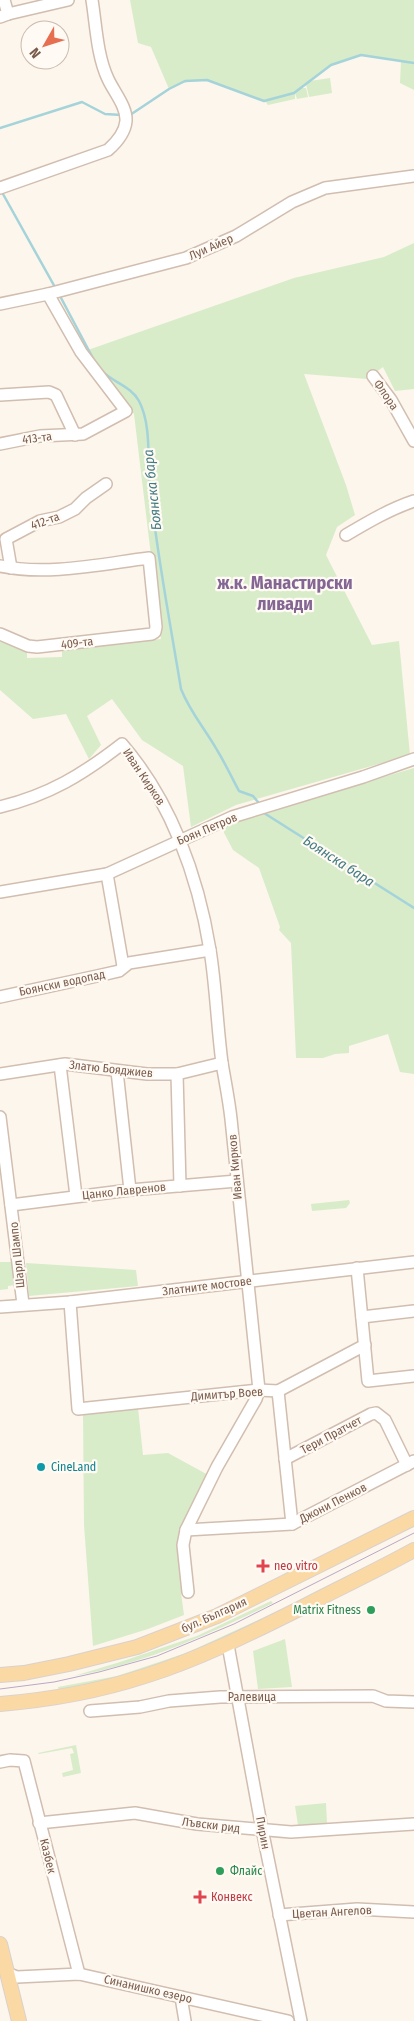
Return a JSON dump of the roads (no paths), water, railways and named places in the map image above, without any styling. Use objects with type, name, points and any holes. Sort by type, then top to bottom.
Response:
[{"type":"main road","name":"бул. България","points":[[0,1674],[69,1664],[137,1648],[217,1616],[414,1518]]},
{"type":"main road","points":[[0,1704],[30,1702],[144,1676],[228,1645],[414,1550]]},
{"type":"main road","points":[[0,1944],[19,2021]]},
{"type":"street","points":[[4,0],[4,16],[68,0]]},
{"type":"street","points":[[0,188],[108,150],[123,133],[125,115],[103,64],[92,0]]},
{"type":"street","name":"Луи Айер","points":[[0,304],[55,293],[172,263],[205,251],[236,236],[303,196],[325,188],[414,176]]},
{"type":"street","name":"413-та","points":[[0,444],[40,436],[83,434],[126,411],[81,352],[55,293]]},
{"type":"street","name":"Флора","points":[[373,376],[391,400],[414,441]]},
{"type":"street","points":[[0,395],[49,392],[56,395],[75,435]]},
{"type":"street","name":"412-та","points":[[6,567],[6,539],[40,521],[59,517],[75,509],[86,498],[106,484]]},
{"type":"street","points":[[346,535],[392,510],[414,501]]},
{"type":"street","name":"409-та","points":[[0,634],[37,648],[152,634],[156,628],[149,558],[51,570],[6,567]]},
{"type":"street","name":"Иван Кирков","points":[[0,806],[33,798],[61,786],[84,772],[122,744],[148,779],[170,816],[180,840],[199,899],[210,950],[222,1063],[231,1117],[246,1281],[259,1390]]},
{"type":"street","name":"Боян Петров","points":[[0,892],[107,874],[232,817],[355,780],[414,759]]},
{"type":"street","points":[[107,874],[123,966]]},
{"type":"street","name":"Боянски водопад","points":[[0,997],[118,971],[129,963],[210,950]]},
{"type":"street","name":"Златю Бояджиев","points":[[0,1074],[60,1065],[147,1074],[176,1074],[222,1063]]},
{"type":"street","points":[[60,1065],[76,1196]]},
{"type":"street","points":[[117,1071],[130,1190]]},
{"type":"street","points":[[176,1074],[180,1186]]},
{"type":"street","name":"Шарл Шампо","points":[[0,1117],[23,1304]]},
{"type":"street","name":"Цанко Лавренов","points":[[12,1205],[130,1190],[237,1181]]},
{"type":"street","name":"Златните мостове","points":[[0,1307],[70,1302],[414,1262]]},
{"type":"street","points":[[358,1268],[368,1381],[414,1376]]},
{"type":"street","name":"Димитър Воев","points":[[70,1302],[78,1409],[259,1390],[278,1391],[365,1345]]},
{"type":"street","points":[[362,1317],[414,1311]]},
{"type":"street","points":[[188,1592],[184,1544],[186,1530],[217,1466],[256,1399],[259,1390]]},
{"type":"street","points":[[278,1391],[292,1524]]},
{"type":"street","name":"Тери Пратчет","points":[[285,1459],[376,1413],[385,1420],[410,1463]]},
{"type":"street","name":"Джони Пенков","points":[[186,1530],[292,1524],[410,1463]]},
{"type":"street","name":"Пирин","points":[[228,1645],[301,2021]]},
{"type":"street","name":"Ралевица","points":[[90,1711],[140,1707],[171,1700],[238,1697],[374,1696],[386,1700],[414,1702]]},
{"type":"street","name":"Казбек","points":[[0,1762],[10,1760],[24,1761],[79,1974]]},
{"type":"street","name":"Лъвски рид","points":[[39,1823],[135,1813],[197,1824],[263,1831],[291,1832],[414,1824]]},
{"type":"street","name":"Цветан Ангелов","points":[[279,1915],[357,1909],[414,1912]]},
{"type":"street","name":"Синанишко езеро","points":[[7,1973],[17,1978],[79,1974],[288,2021]]},
{"type":"street","points":[[181,1997],[184,2021]]},
{"type":"waterway","points":[[130,115],[169,89],[185,81],[207,80],[264,101],[294,93],[331,65],[361,55],[414,63]]},
{"type":"waterway","points":[[0,128],[82,102],[105,114],[122,115]]},
{"type":"waterway","name":"Боянска бара","points":[[3,194],[56,289]]},
{"type":"waterway","name":"Боянска бара","points":[[60,296],[96,364]]},
{"type":"waterway","name":"Боянска бара","points":[[101,370],[136,396],[146,421],[153,513],[181,689],[239,791],[253,796],[258,802]]},
{"type":"waterway","name":"Боянска бара","points":[[264,813],[414,908]]},
{"type":"tram line","points":[[0,1689],[54,1682],[157,1656],[234,1624],[414,1533]]},
{"type":"place","name":"CineLand","points":[[41,1467]]},
{"type":"place","name":"neo vitro","points":[[263,1566]]},
{"type":"place","name":"Matrix Fitness","points":[[371,1610]]},
{"type":"place","name":"Флайс","points":[[220,1871]]},
{"type":"place","name":"Конвекс","points":[[200,1897]]},
{"type":"district","name":"ж.к. Манастирски ливади","points":[[285,593]]}]
